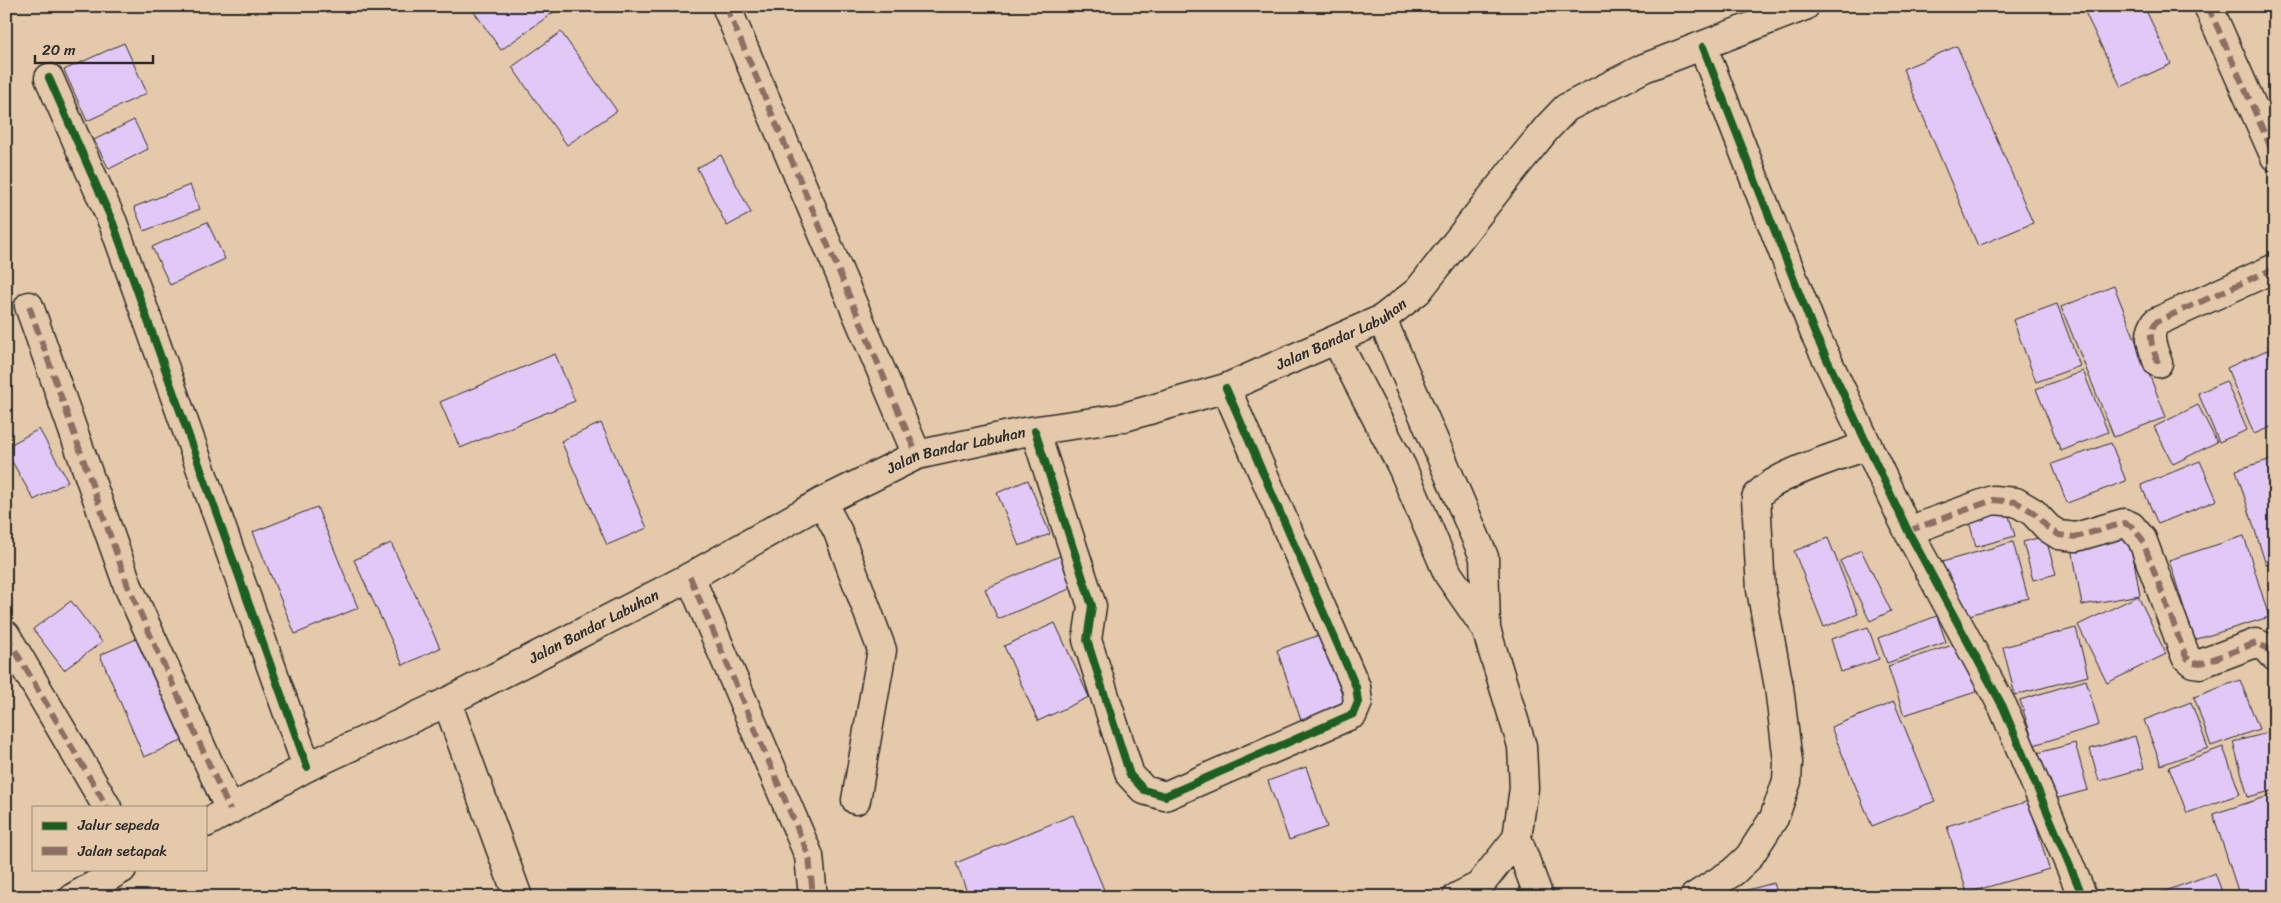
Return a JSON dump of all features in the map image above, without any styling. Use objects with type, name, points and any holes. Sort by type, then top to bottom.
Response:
[{"type":"street","points":[[726,6],[917,456]]},
{"type":"street","name":"Jalan Bandar Labuhan","points":[[208,822],[307,767],[447,702],[690,577],[822,502],[917,456],[1035,431],[1121,418],[1226,388],[1382,319],[1418,291],[1512,171],[1566,108],[1644,68],[1703,47],[1805,6]]},
{"type":"street","points":[[2208,6],[2275,157]]},
{"type":"street","points":[[1703,47],[1816,334],[1866,446],[1908,531],[2003,707],[2083,897]]},
{"type":"street","points":[[49,78],[113,222],[307,767]]},
{"type":"street","points":[[2158,363],[2150,336],[2151,328],[2156,322],[2275,268]]},
{"type":"street","points":[[29,306],[128,586],[230,810]]},
{"type":"street","points":[[1382,319],[1484,557],[1486,629],[1522,746],[1524,788],[1517,838],[1539,897]]},
{"type":"street","points":[[1336,340],[1402,468],[1448,574],[1486,629]]},
{"type":"street","points":[[1035,431],[1092,606],[1087,640],[1130,775],[1144,790],[1165,796],[1353,714],[1358,702],[1356,687],[1226,388]]},
{"type":"street","points":[[1694,897],[1733,872],[1749,857],[1774,818],[1787,781],[1788,762],[1779,686],[1761,590],[1756,498],[1760,491],[1776,480],[1866,446]]},
{"type":"street","points":[[1908,531],[1993,500],[2016,502],[2033,512],[2048,528],[2060,535],[2076,537],[2124,523],[2132,526],[2142,539],[2186,657],[2200,664],[2256,643],[2267,648],[2275,657]]},
{"type":"street","points":[[822,502],[838,532],[882,650],[856,800]]},
{"type":"street","points":[[690,577],[809,856],[813,897]]},
{"type":"street","points":[[6,635],[106,806]]},
{"type":"street","points":[[447,702],[518,897]]},
{"type":"street","points":[[1457,897],[1479,886],[1517,838]]},
{"type":"street","points":[[74,897],[120,870]]},
{"type":"building","points":[[470,6],[562,6],[501,50]]},
{"type":"building","points":[[2082,6],[2144,6],[2171,64],[2121,87]]},
{"type":"building","points":[[561,32],[617,111],[567,145],[512,67]]},
{"type":"building","points":[[124,43],[147,93],[87,121],[64,70]]},
{"type":"building","points":[[1957,46],[2033,223],[1978,246],[1903,69]]},
{"type":"building","points":[[134,120],[148,149],[109,169],[94,140]]},
{"type":"building","points":[[721,155],[751,213],[727,226],[697,168]]},
{"type":"building","points":[[190,185],[200,209],[144,231],[134,207]]},
{"type":"building","points":[[207,222],[225,259],[170,285],[152,247]]},
{"type":"building","points":[[2114,286],[2166,417],[2114,437],[2061,307]]},
{"type":"building","points":[[2057,304],[2080,366],[2036,382],[2013,320]]},
{"type":"building","points":[[2275,344],[2275,363],[2268,347]]},
{"type":"building","points":[[2267,350],[2275,368],[2275,425],[2254,434],[2227,368]]},
{"type":"building","points":[[555,354],[575,401],[460,448],[440,402]]},
{"type":"building","points":[[2083,371],[2108,432],[2061,451],[2036,389]]},
{"type":"building","points":[[2226,381],[2247,430],[2219,442],[2198,393]]},
{"type":"building","points":[[2198,405],[2217,442],[2173,464],[2154,427]]},
{"type":"building","points":[[601,423],[647,528],[607,545],[561,441]]},
{"type":"building","points":[[39,429],[68,481],[34,500],[6,451],[6,447]]},
{"type":"building","points":[[2111,443],[2126,481],[2067,503],[2052,464]]},
{"type":"building","points":[[2275,458],[2275,563],[2266,565],[2236,470]]},
{"type":"building","points":[[2200,461],[2217,500],[2158,524],[2141,485]]},
{"type":"building","points":[[1028,480],[1050,534],[1019,546],[997,493]]},
{"type":"building","points":[[2005,503],[2015,536],[1976,547],[1967,514]]},
{"type":"building","points":[[317,507],[358,608],[295,634],[253,532]]},
{"type":"building","points":[[2129,533],[2140,595],[2082,605],[2071,542]]},
{"type":"building","points":[[2045,536],[2056,574],[2033,580],[2023,542]]},
{"type":"building","points":[[2244,536],[2269,617],[2194,640],[2169,560]]},
{"type":"building","points":[[1828,538],[1858,614],[1824,627],[1794,551]]},
{"type":"building","points":[[2013,542],[2028,598],[1959,618],[1942,562]]},
{"type":"building","points":[[391,543],[440,648],[403,665],[354,560]]},
{"type":"building","points":[[1861,550],[1891,611],[1870,621],[1840,561]]},
{"type":"building","points":[[1060,556],[1074,587],[998,619],[985,589]]},
{"type":"building","points":[[2138,596],[2166,654],[2107,683],[2078,625]]},
{"type":"building","points":[[71,601],[102,642],[64,670],[33,629]]},
{"type":"building","points":[[1937,616],[1946,642],[1887,663],[1878,638]]},
{"type":"building","points":[[1055,623],[1089,697],[1038,721],[1004,646]]},
{"type":"building","points":[[1868,627],[1879,659],[1841,672],[1831,639]]},
{"type":"building","points":[[2076,628],[2088,676],[2015,695],[2003,647]]},
{"type":"building","points":[[1322,634],[1346,706],[1301,720],[1277,650]]},
{"type":"building","points":[[141,637],[186,739],[144,757],[100,655]]},
{"type":"building","points":[[1965,641],[1982,690],[1904,715],[1888,666]]},
{"type":"building","points":[[2086,680],[2099,725],[2034,745],[2020,700]]},
{"type":"building","points":[[2240,680],[2259,729],[2211,746],[2194,697]]},
{"type":"building","points":[[1894,702],[1935,801],[1872,826],[1831,727]]},
{"type":"building","points":[[2191,702],[2208,748],[2161,765],[2144,720]]},
{"type":"building","points":[[2275,731],[2275,790],[2248,797],[2233,742]]},
{"type":"building","points":[[2135,736],[2144,768],[2099,781],[2090,749]]},
{"type":"building","points":[[2075,743],[2088,790],[2047,801],[2034,754]]},
{"type":"building","points":[[2223,747],[2240,794],[2187,813],[2169,767]]},
{"type":"building","points":[[1306,767],[1327,827],[1289,840],[1268,781]]},
{"type":"building","points":[[2275,794],[2275,893],[2264,897],[2240,897],[2213,814]]},
{"type":"building","points":[[2029,801],[2049,869],[1967,893],[1947,826]]},
{"type":"building","points":[[1073,815],[1107,897],[969,897],[956,863]]},
{"type":"building","points":[[2215,873],[2224,897],[2149,897]]},
{"type":"building","points":[[1774,883],[1778,897],[1721,897]]},
{"type":"marked path","points":[[726,6],[917,455]]},
{"type":"marked path","points":[[2208,6],[2275,157]]},
{"type":"marked path","points":[[2158,363],[2151,337],[2151,332],[2156,322],[2275,268]]},
{"type":"marked path","points":[[29,306],[128,586],[230,810]]},
{"type":"marked path","points":[[1908,531],[1993,500],[2016,502],[2033,512],[2048,528],[2059,535],[2076,537],[2124,523],[2131,526],[2142,539],[2186,657],[2193,663],[2200,664],[2256,643],[2267,648],[2275,657]]},
{"type":"marked path","points":[[690,577],[809,856],[813,897]]},
{"type":"marked path","points":[[6,635],[106,806]]},
{"type":"cycle path","points":[[1703,47],[1815,334],[1908,531],[2003,707],[2083,897]]},
{"type":"cycle path","points":[[49,78],[113,223],[307,767]]},
{"type":"cycle path","points":[[1035,431],[1092,606],[1087,640],[1130,775],[1144,790],[1165,796],[1353,714],[1358,702],[1356,687],[1226,388]]}]
